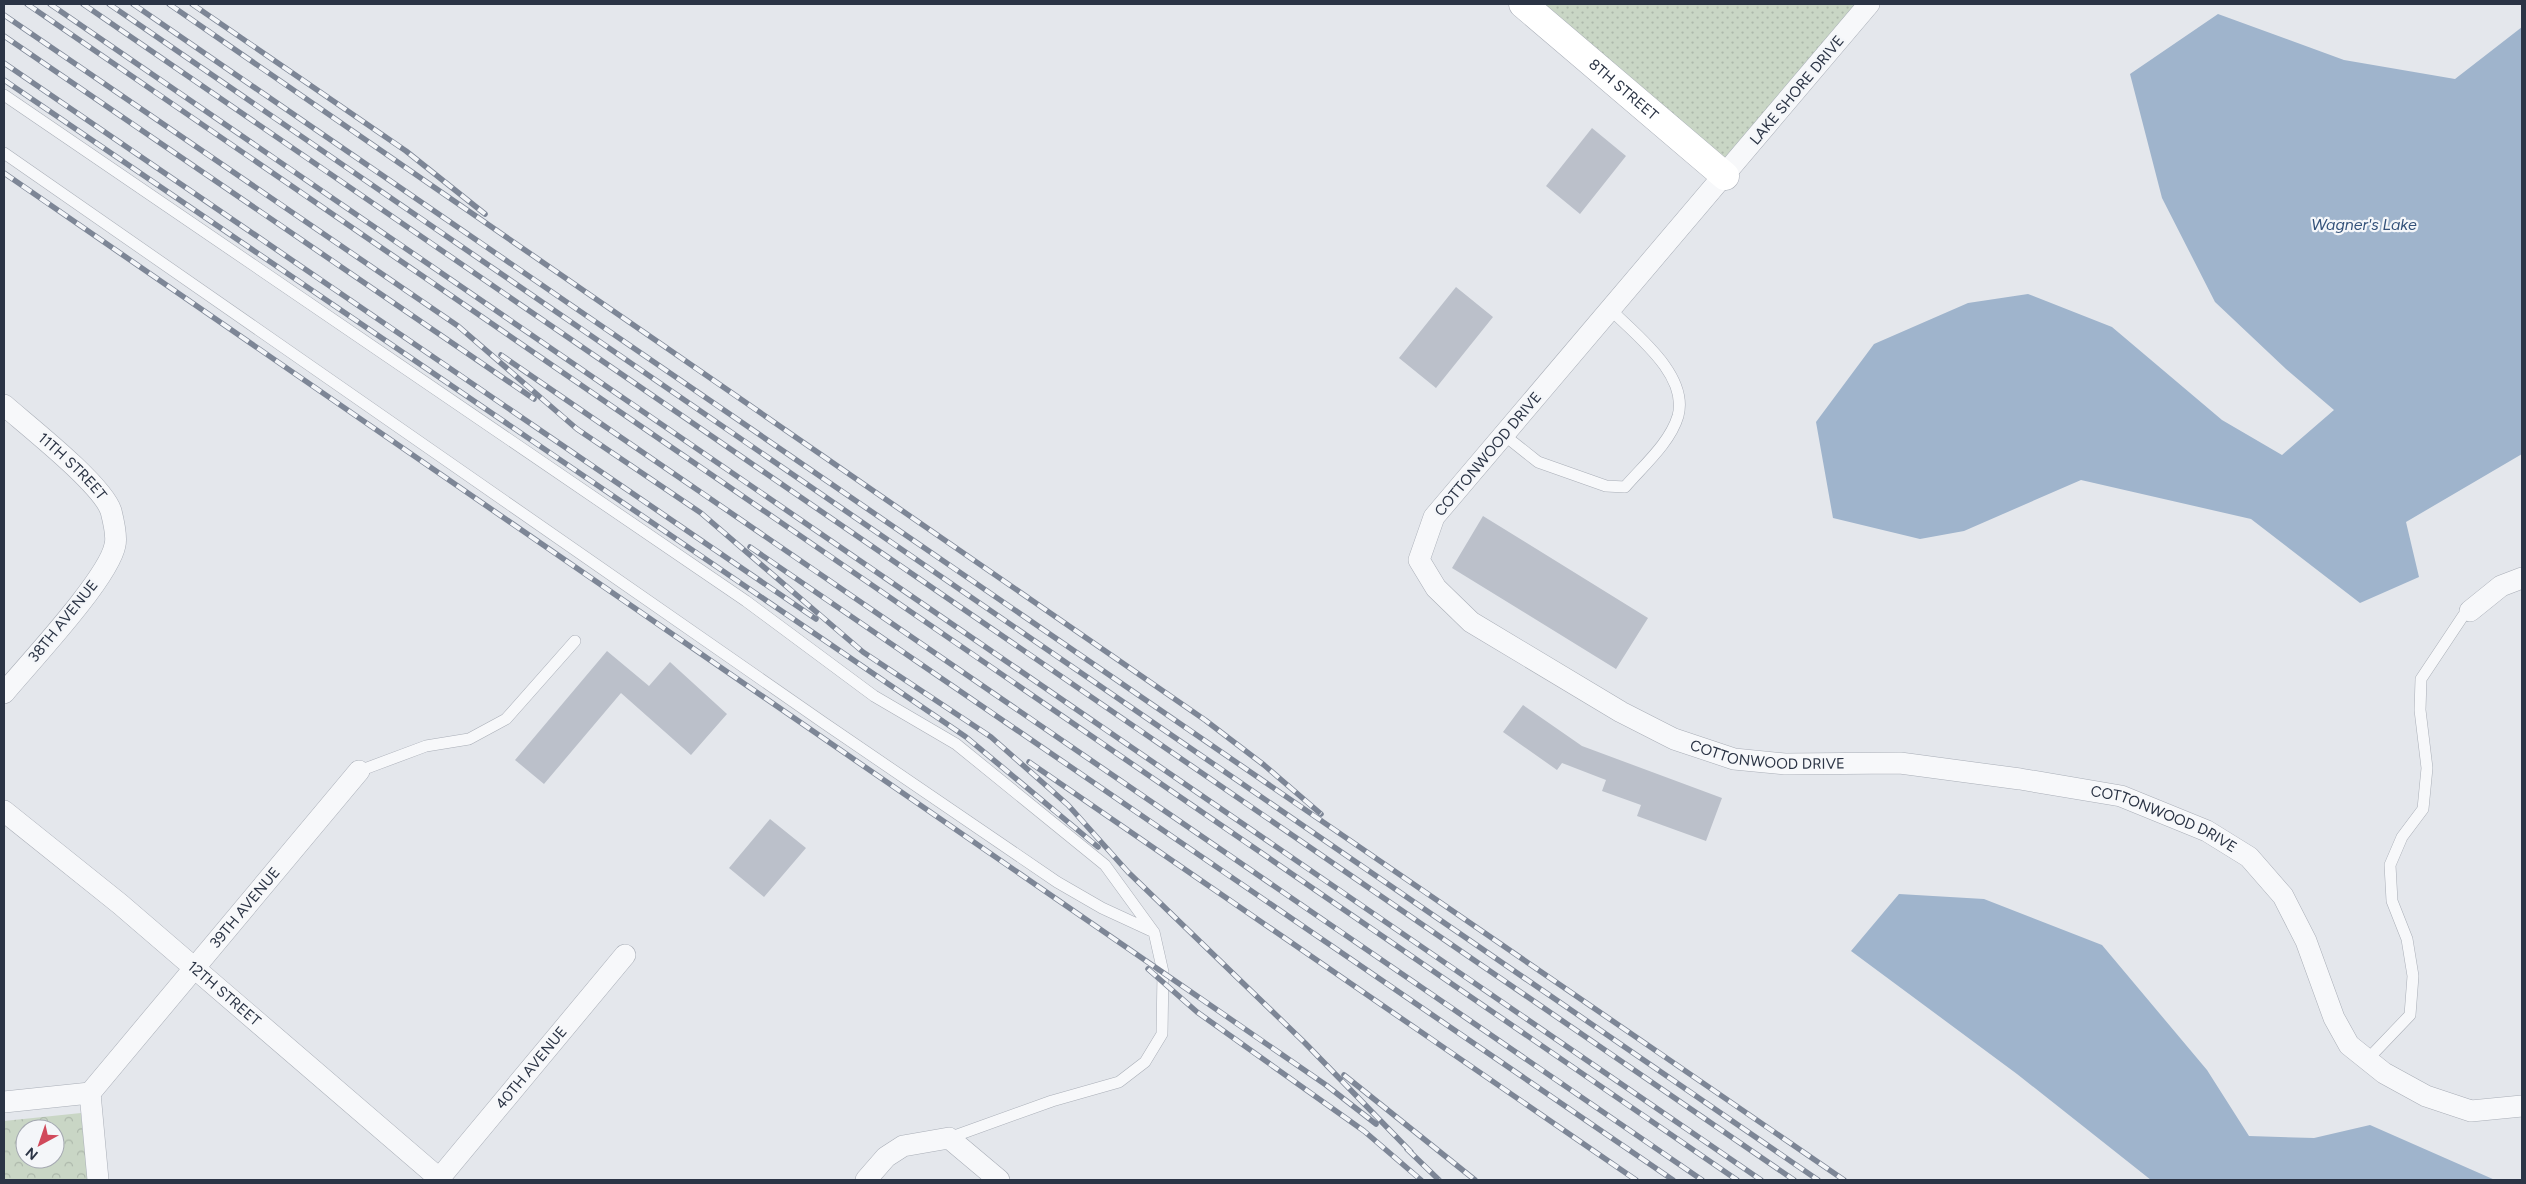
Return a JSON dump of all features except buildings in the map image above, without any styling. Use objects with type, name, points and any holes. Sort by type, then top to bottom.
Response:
[{"type":"street","name":"8TH STREET","points":[[1523,4],[1725,176]]},
{"type":"street","name":"LAKE SHORE DRIVE","points":[[1725,176],[1869,4]]},
{"type":"street","name":"COTTONWOOD DRIVE","points":[[1725,176],[1434,517],[1419,560],[1436,588],[1471,622],[1620,712],[1674,739],[1734,759],[1785,764],[1900,763],[2020,779],[2121,796],[2207,831],[2249,857],[2283,896],[2306,941],[2334,1018],[2349,1046],[2384,1072],[2426,1096],[2471,1111],[2522,1106]]},
{"type":"street","name":"11TH STREET","points":[[4,405],[83,476],[101,495],[111,511],[115,544]]},
{"type":"street","name":"38TH AVENUE","points":[[4,693],[88,592],[107,566],[115,544]]},
{"type":"street","points":[[2470,611],[2501,586],[2522,578]]},
{"type":"street","name":"39TH AVENUE","points":[[90,1093],[359,771]]},
{"type":"street","name":"12TH STREET","points":[[4,811],[120,904],[440,1180]]},
{"type":"street","name":"40TH AVENUE","points":[[440,1180],[625,955]]},
{"type":"street","points":[[4,1102],[90,1093],[98,1180]]},
{"type":"street","points":[[866,1180],[886,1157],[903,1146],[949,1138],[998,1180]]},
{"type":"lane","points":[[4,95],[746,601],[874,696],[956,744],[1105,866],[1154,932],[1163,972],[1162,1034],[1145,1062],[1119,1082],[1052,1101],[949,1138]]},
{"type":"lane","points":[[4,152],[824,723],[1049,877],[1102,908],[1154,932]]},
{"type":"lane","points":[[1504,435],[1538,462],[1588,481],[1606,486],[1625,487],[1665,440],[1678,416],[1679,395],[1670,374],[1657,354],[1611,310]]},
{"type":"lane","points":[[2367,1060],[2410,1015],[2413,976],[2407,939],[2392,901],[2390,865],[2402,836],[2423,809],[2427,768],[2420,710],[2422,679],[2462,616],[2470,611]]},
{"type":"lane","points":[[359,771],[426,746],[469,739],[506,719],[575,641]]},
{"type":"green space","points":[[1523,4],[1869,4],[1725,176]]},
{"type":"green space","points":[[81,1113],[88,1180],[4,1180],[4,1121],[15,1120],[15,1169],[65,1169],[65,1119],[23,1119]]},
{"type":"water","name":"Wagner's Lake","points":[[2218,14],[2344,60],[2455,79],[2522,27],[2522,454],[2406,522],[2419,577],[2360,603],[2251,519],[2081,480],[1964,531],[1920,539],[1833,518],[1816,422],[1874,344],[1968,303],[2028,294],[2112,327],[2222,420],[2282,455],[2334,410],[2286,369],[2215,302],[2162,198],[2130,74]]},
{"type":"water","points":[[1899,894],[1984,899],[2102,945],[2207,1070],[2249,1136],[2314,1138],[2370,1125],[2495,1180],[2151,1180],[2017,1074],[1851,951]]},
{"type":"railway","points":[[27,4],[1737,1180]]},
{"type":"railway","points":[[50,4],[1761,1180]]},
{"type":"railway","points":[[83,4],[1794,1180]]},
{"type":"railway","points":[[109,4],[1818,1180]]},
{"type":"railway","points":[[133,4],[1844,1180]]},
{"type":"railway","points":[[169,4],[1205,720],[1264,765],[1321,814]]},
{"type":"railway","points":[[192,4],[406,151],[485,214]]},
{"type":"railway","points":[[4,15],[458,326],[577,429],[701,513],[863,652],[991,737],[1068,805],[1128,872],[1305,1043],[1411,1152]]},
{"type":"railway","points":[[4,36],[534,399]]},
{"type":"railway","points":[[4,63],[816,619]]},
{"type":"railway","points":[[4,80],[966,737],[1098,847]]},
{"type":"railway","points":[[4,173],[1326,1085],[1376,1124]]},
{"type":"railway","points":[[501,355],[1702,1180]]},
{"type":"railway","points":[[750,547],[1673,1180]]},
{"type":"railway","points":[[1029,762],[1636,1180]]},
{"type":"railway","points":[[1148,969],[1197,1012],[1364,1131],[1421,1180]]},
{"type":"railway","points":[[1344,1075],[1475,1180]]},
{"type":"railway","points":[[1407,1149],[1439,1180]]}]
